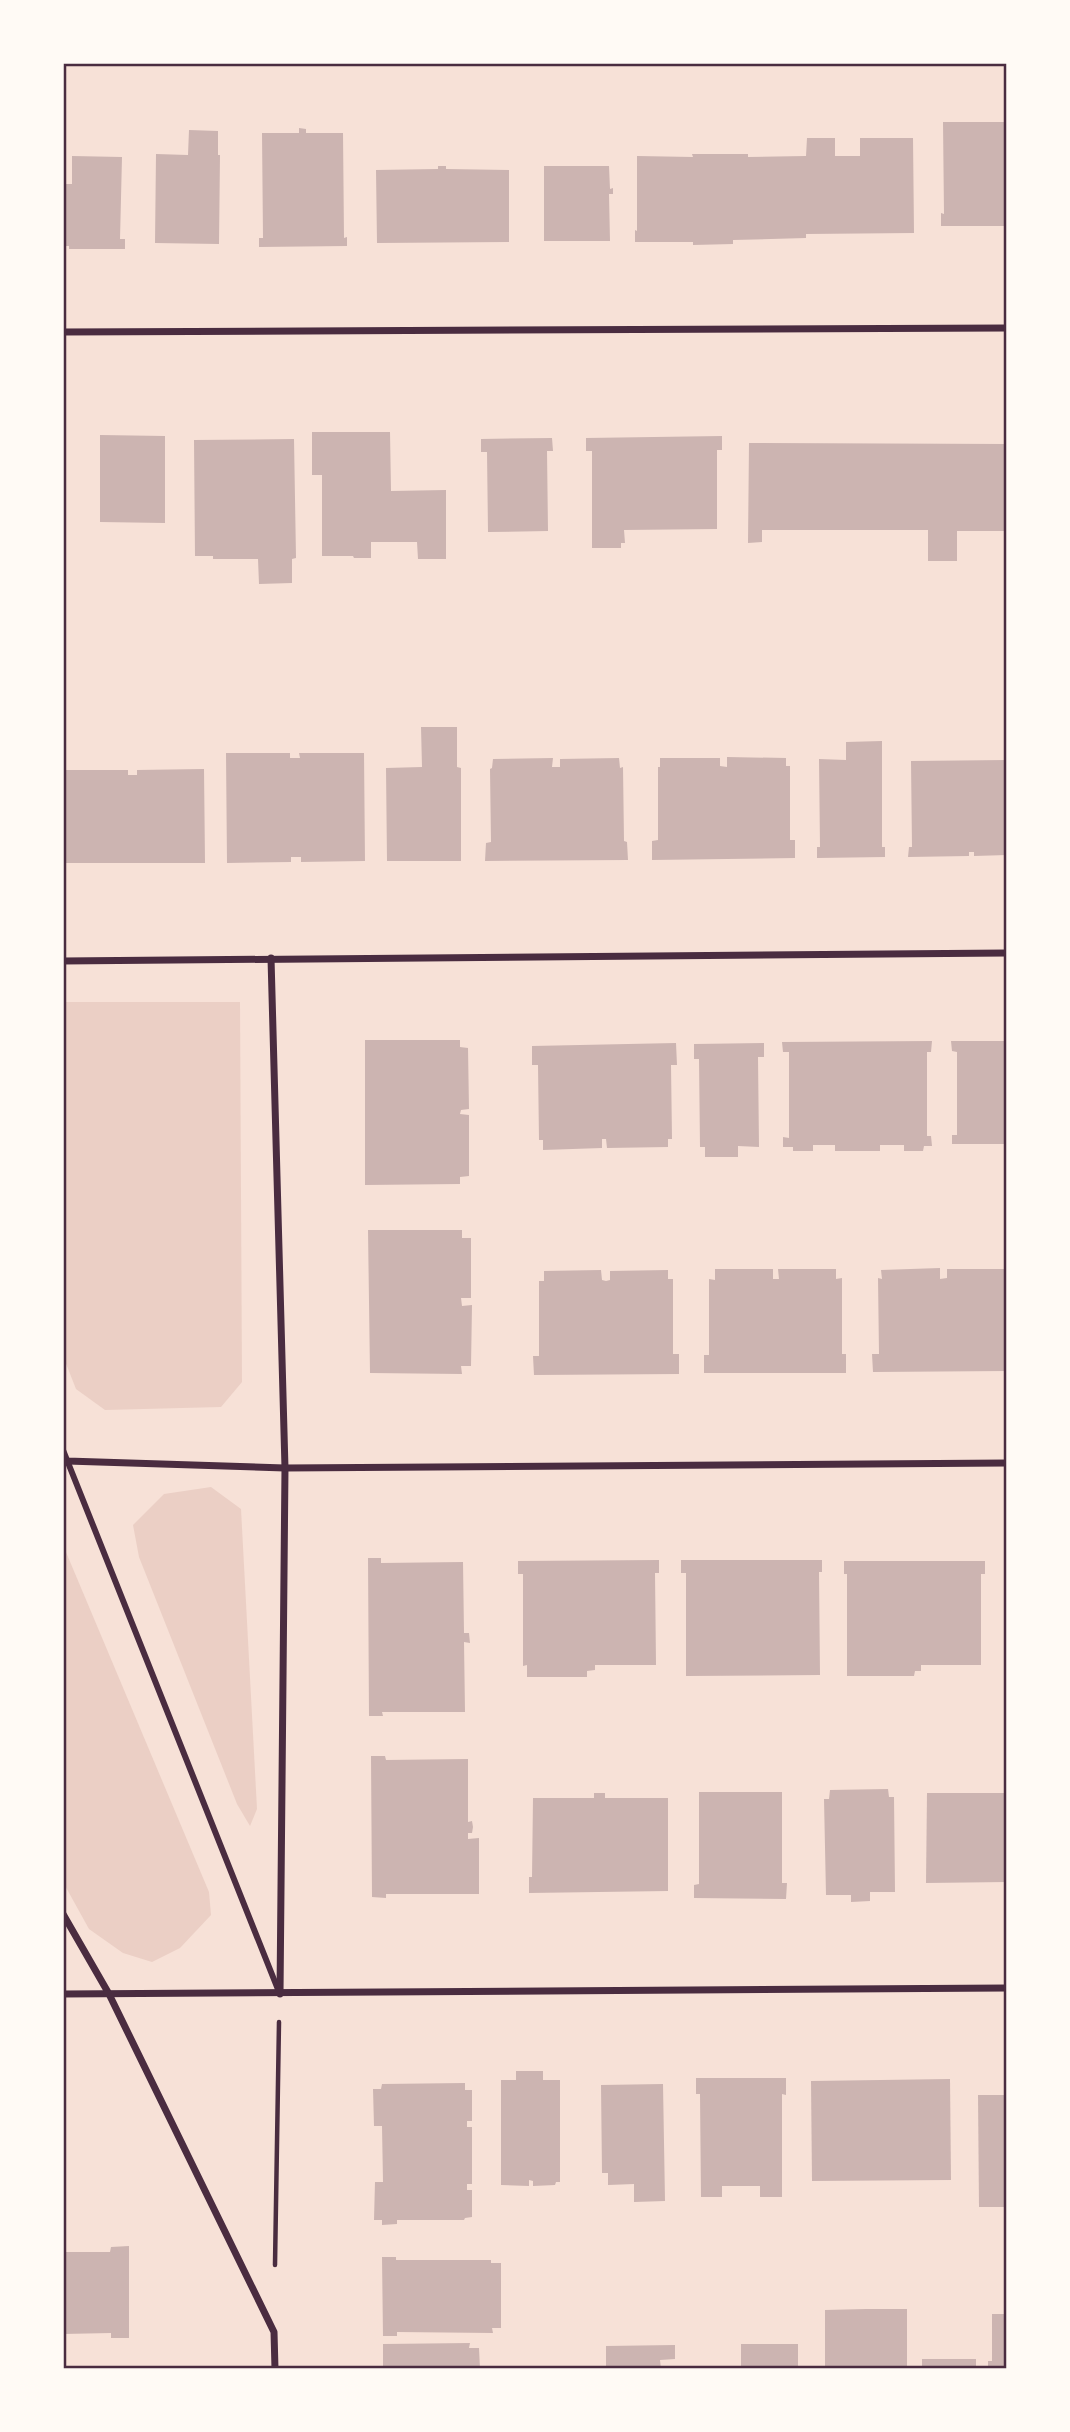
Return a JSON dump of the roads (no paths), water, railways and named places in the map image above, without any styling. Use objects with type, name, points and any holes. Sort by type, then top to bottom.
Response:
[{"type":"street","points":[[63,332],[1007,328]]},
{"type":"street","points":[[63,961],[1007,953]]},
{"type":"street","points":[[271,958],[285,1468],[280,1994]]},
{"type":"street","points":[[63,1450],[64,1461],[280,1994]]},
{"type":"street","points":[[64,1461],[285,1468],[1007,1464]]},
{"type":"street","points":[[63,1913],[109,1994],[274,2332],[275,2369]]},
{"type":"street","points":[[63,1994],[1007,1988]]}]
